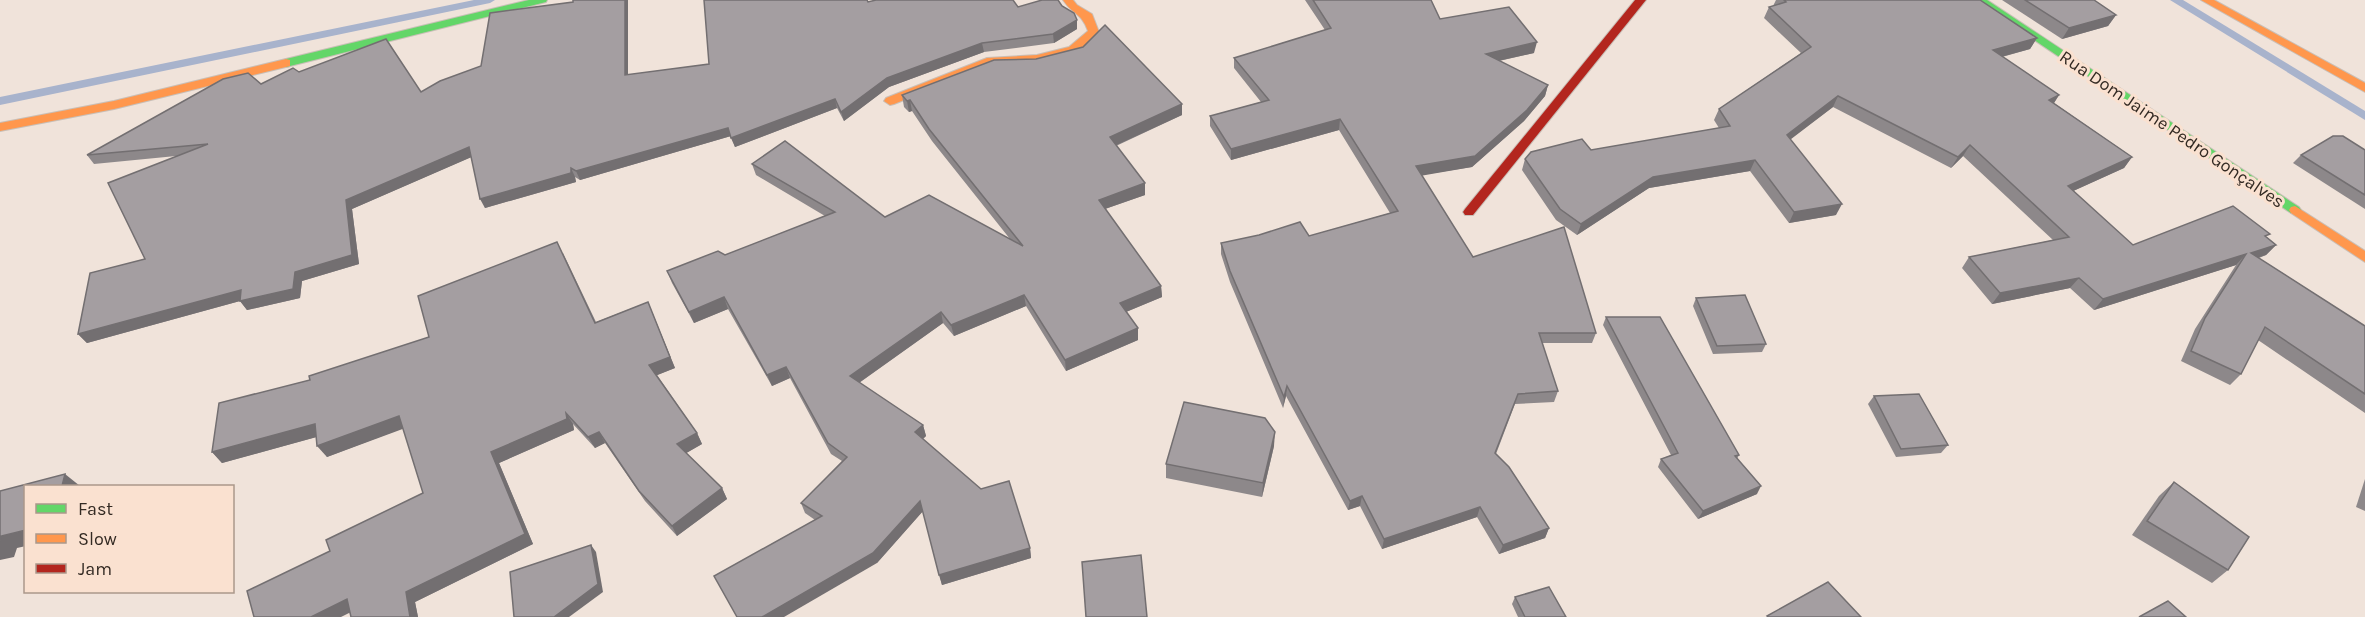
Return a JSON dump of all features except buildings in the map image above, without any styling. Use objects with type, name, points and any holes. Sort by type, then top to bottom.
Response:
[{"type":"street","points":[[0,127],[114,105],[542,0]]},
{"type":"street","points":[[890,100],[991,61],[1037,59],[1073,51],[1094,32],[1088,16],[1073,7],[1068,0]]},
{"type":"street","points":[[1469,212],[1641,0]]},
{"type":"street","name":"Rua Dom Jaime Pedro Gonçalves","points":[[1980,0],[2365,257]]},
{"type":"street","points":[[2206,0],[2365,88]]},
{"type":"waterway","points":[[0,101],[490,0]]},
{"type":"waterway","points":[[2175,0],[2365,116]]},
{"type":"traffic: fast","points":[[286,63],[542,0]]},
{"type":"traffic: fast","points":[[1980,0],[2295,210]]},
{"type":"traffic: slow","points":[[890,101],[991,61],[1037,59],[1073,50],[1094,32],[1088,16],[1073,7],[1068,0]]},
{"type":"traffic: slow","points":[[2206,0],[2365,88]]},
{"type":"traffic: slow","points":[[0,127],[114,105],[286,63]]},
{"type":"traffic: slow","points":[[2295,210],[2365,257]]},
{"type":"traffic: jam","points":[[1469,212],[1641,0]]}]
